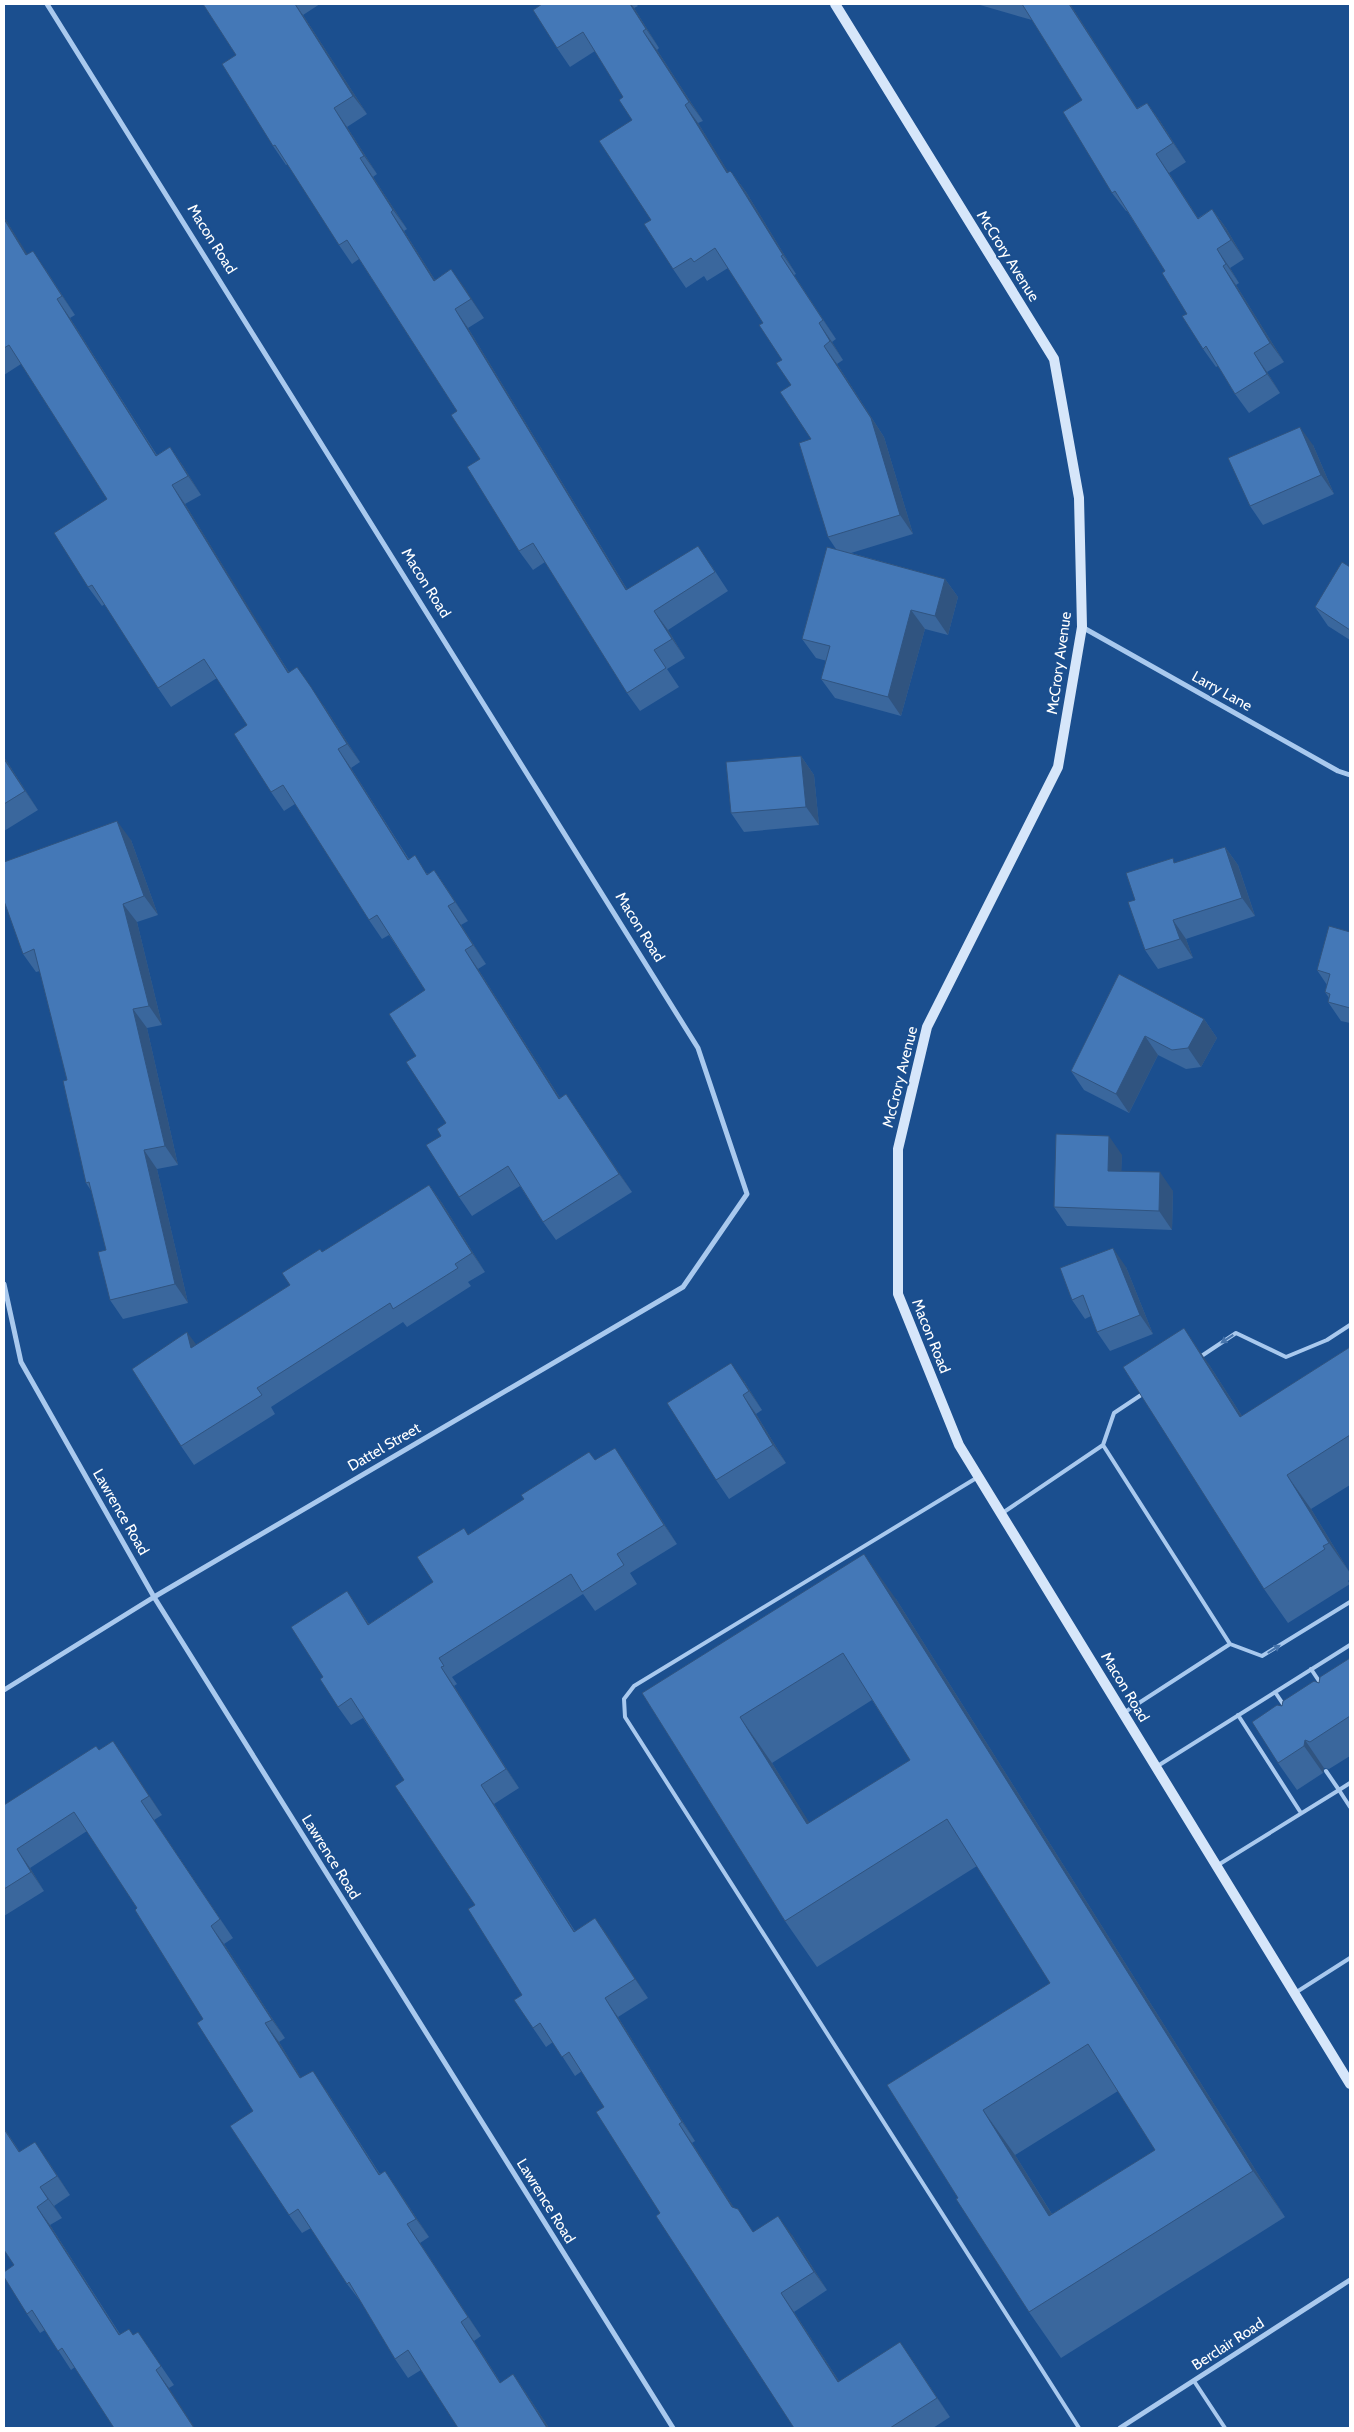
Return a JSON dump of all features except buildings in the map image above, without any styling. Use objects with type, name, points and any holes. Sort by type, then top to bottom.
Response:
[{"type":"main road","name":"McCrory Avenue","points":[[835,4],[1054,360],[1079,498],[1082,627],[1058,767],[927,1027],[898,1149],[898,1294]]},
{"type":"main road","name":"Macon Road","points":[[898,1294],[959,1445],[1350,2084]]},
{"type":"street","name":"Macon Road","points":[[47,4],[698,1048],[747,1194]]},
{"type":"street","name":"Larry Lane","points":[[1082,627],[1338,772],[1350,775]]},
{"type":"street","name":"Dattel Street","points":[[4,1690],[154,1597],[683,1286],[747,1194]]},
{"type":"street","name":"Lawrence Road","points":[[4,1284],[21,1362],[154,1597],[672,2428]]},
{"type":"street","name":"Berclair Road","points":[[1120,2428],[1350,2280]]},
{"type":"lane","points":[[1195,1360],[1236,1333],[1286,1357],[1327,1340],[1350,1325]]},
{"type":"lane","points":[[1002,1514],[1103,1445],[1114,1413],[1146,1392]]},
{"type":"lane","points":[[1103,1445],[1230,1644],[1262,1656],[1350,1602]]},
{"type":"lane","points":[[978,1477],[634,1686],[624,1698],[625,1717],[1079,2428]]},
{"type":"lane","points":[[1123,1713],[1230,1644]]},
{"type":"lane","points":[[1156,1767],[1350,1645]]},
{"type":"lane","points":[[1311,1669],[1326,1692]]},
{"type":"lane","points":[[1275,1692],[1290,1715]]},
{"type":"lane","points":[[1238,1716],[1301,1813]]},
{"type":"lane","points":[[1326,1771],[1350,1807]]},
{"type":"lane","points":[[1216,1866],[1350,1782]]},
{"type":"lane","points":[[1294,1993],[1350,1958]]},
{"type":"lane","points":[[1194,2380],[1225,2428]]}]
